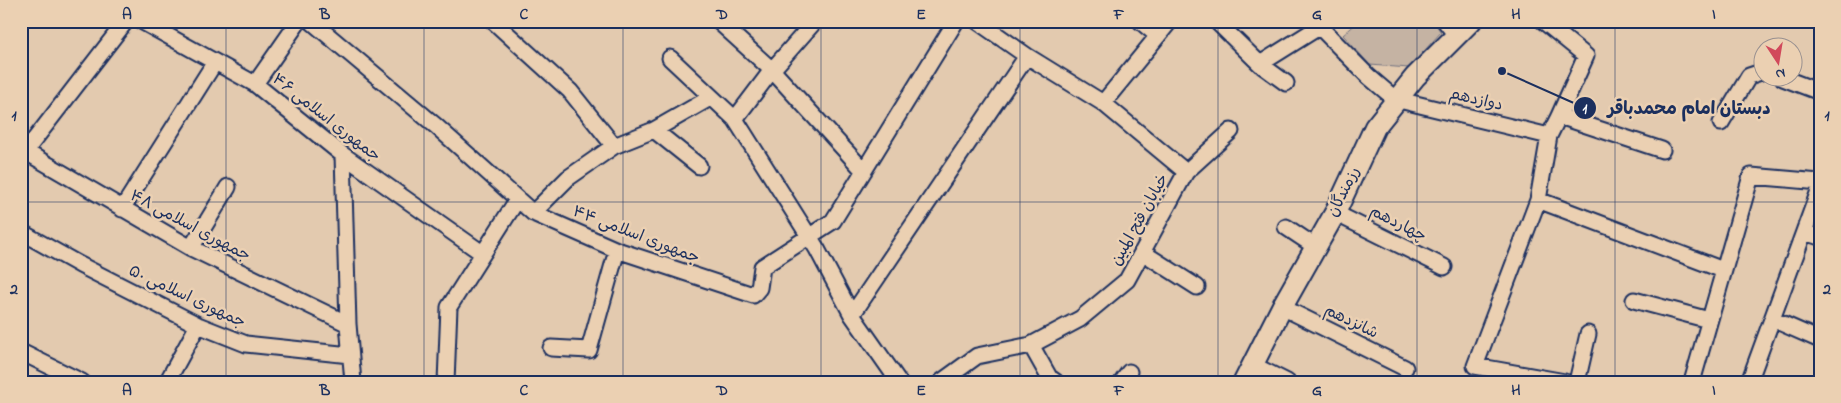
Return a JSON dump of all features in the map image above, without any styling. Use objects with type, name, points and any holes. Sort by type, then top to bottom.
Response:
[{"type":"main road","name":"رزمندگان","points":[[1249,373],[1282,307],[1335,213],[1375,127],[1395,99],[1457,26]]},
{"type":"street","points":[[22,152],[126,21]]},
{"type":"street","name":"جمهوری اسلامی ۴۶","points":[[141,21],[256,84],[343,155],[482,253]]},
{"type":"street","points":[[256,84],[299,21]]},
{"type":"street","name":"جمهوری اسلامی ۴۴","points":[[311,21],[436,126],[533,213],[617,250],[753,295],[759,288],[762,267],[809,238]]},
{"type":"street","points":[[493,21],[570,91],[614,146]]},
{"type":"street","points":[[718,21],[772,70],[864,171]]},
{"type":"street","points":[[735,119],[772,70],[815,21]]},
{"type":"street","points":[[809,238],[833,221],[956,21]]},
{"type":"street","points":[[977,21],[1027,56],[1103,102],[1186,172]]},
{"type":"street","points":[[1140,21],[1158,36]]},
{"type":"street","points":[[1103,102],[1170,21]]},
{"type":"street","points":[[1216,21],[1260,64],[1286,83]]},
{"type":"street","points":[[1543,21],[1586,56],[1549,136],[1538,200],[1475,366],[1565,382]]},
{"type":"street","points":[[1260,64],[1316,24],[1368,76],[1395,99]]},
{"type":"street","points":[[852,314],[1027,56]]},
{"type":"street","points":[[670,58],[710,98],[735,119],[817,249],[852,314],[899,382]]},
{"type":"street","points":[[122,209],[215,62]]},
{"type":"street","points":[[1721,123],[1749,76],[1754,74]]},
{"type":"street","points":[[1804,86],[1820,92]]},
{"type":"street","points":[[533,213],[568,178],[614,146],[654,130],[710,98]]},
{"type":"street","name":"دوازدهم","points":[[1395,99],[1549,136]]},
{"type":"street","points":[[1559,116],[1662,150]]},
{"type":"street","points":[[654,130],[699,166]]},
{"type":"street","name":"خیابان فتح المبین","points":[[941,382],[976,356],[1031,345],[1080,319],[1127,280],[1186,172],[1230,131]]},
{"type":"street","name":"جمهوری اسلامی ۴۸","points":[[22,152],[191,248],[348,324]]},
{"type":"street","points":[[343,155],[348,324],[353,382]]},
{"type":"street","points":[[1692,382],[1751,176],[1820,182]]},
{"type":"street","points":[[191,248],[228,187]]},
{"type":"street","points":[[1749,382],[1820,188]]},
{"type":"street","points":[[446,382],[449,307],[517,200]]},
{"type":"street","points":[[1538,200],[1723,270]]},
{"type":"street","name":"چهاردهم","points":[[1335,213],[1444,267]]},
{"type":"street","points":[[1286,227],[1316,247]]},
{"type":"street","name":"جمهوری اسلامی ۵۰","points":[[21,232],[80,265],[198,325],[246,344],[350,355]]},
{"type":"street","points":[[1804,232],[1820,237]]},
{"type":"street","points":[[551,348],[589,350],[617,250]]},
{"type":"street","points":[[1142,252],[1197,287]]},
{"type":"street","points":[[1634,300],[1709,320]]},
{"type":"street","name":"شانزدهم","points":[[1282,307],[1405,368]]},
{"type":"street","points":[[1772,319],[1820,340]]},
{"type":"street","points":[[167,382],[198,325]]},
{"type":"street","points":[[1578,382],[1588,334]]},
{"type":"street","points":[[1031,345],[1049,377],[1056,382]]},
{"type":"street","points":[[21,352],[82,382]]},
{"type":"street","points":[[1249,373],[1287,382]]},
{"type":"shaded area","points":[[1359,21],[1433,21],[1441,32],[1409,68],[1370,65],[1343,35]]},
{"type":"place","name":"دبستان امام محمدباقر","points":[[1502,71]]}]
